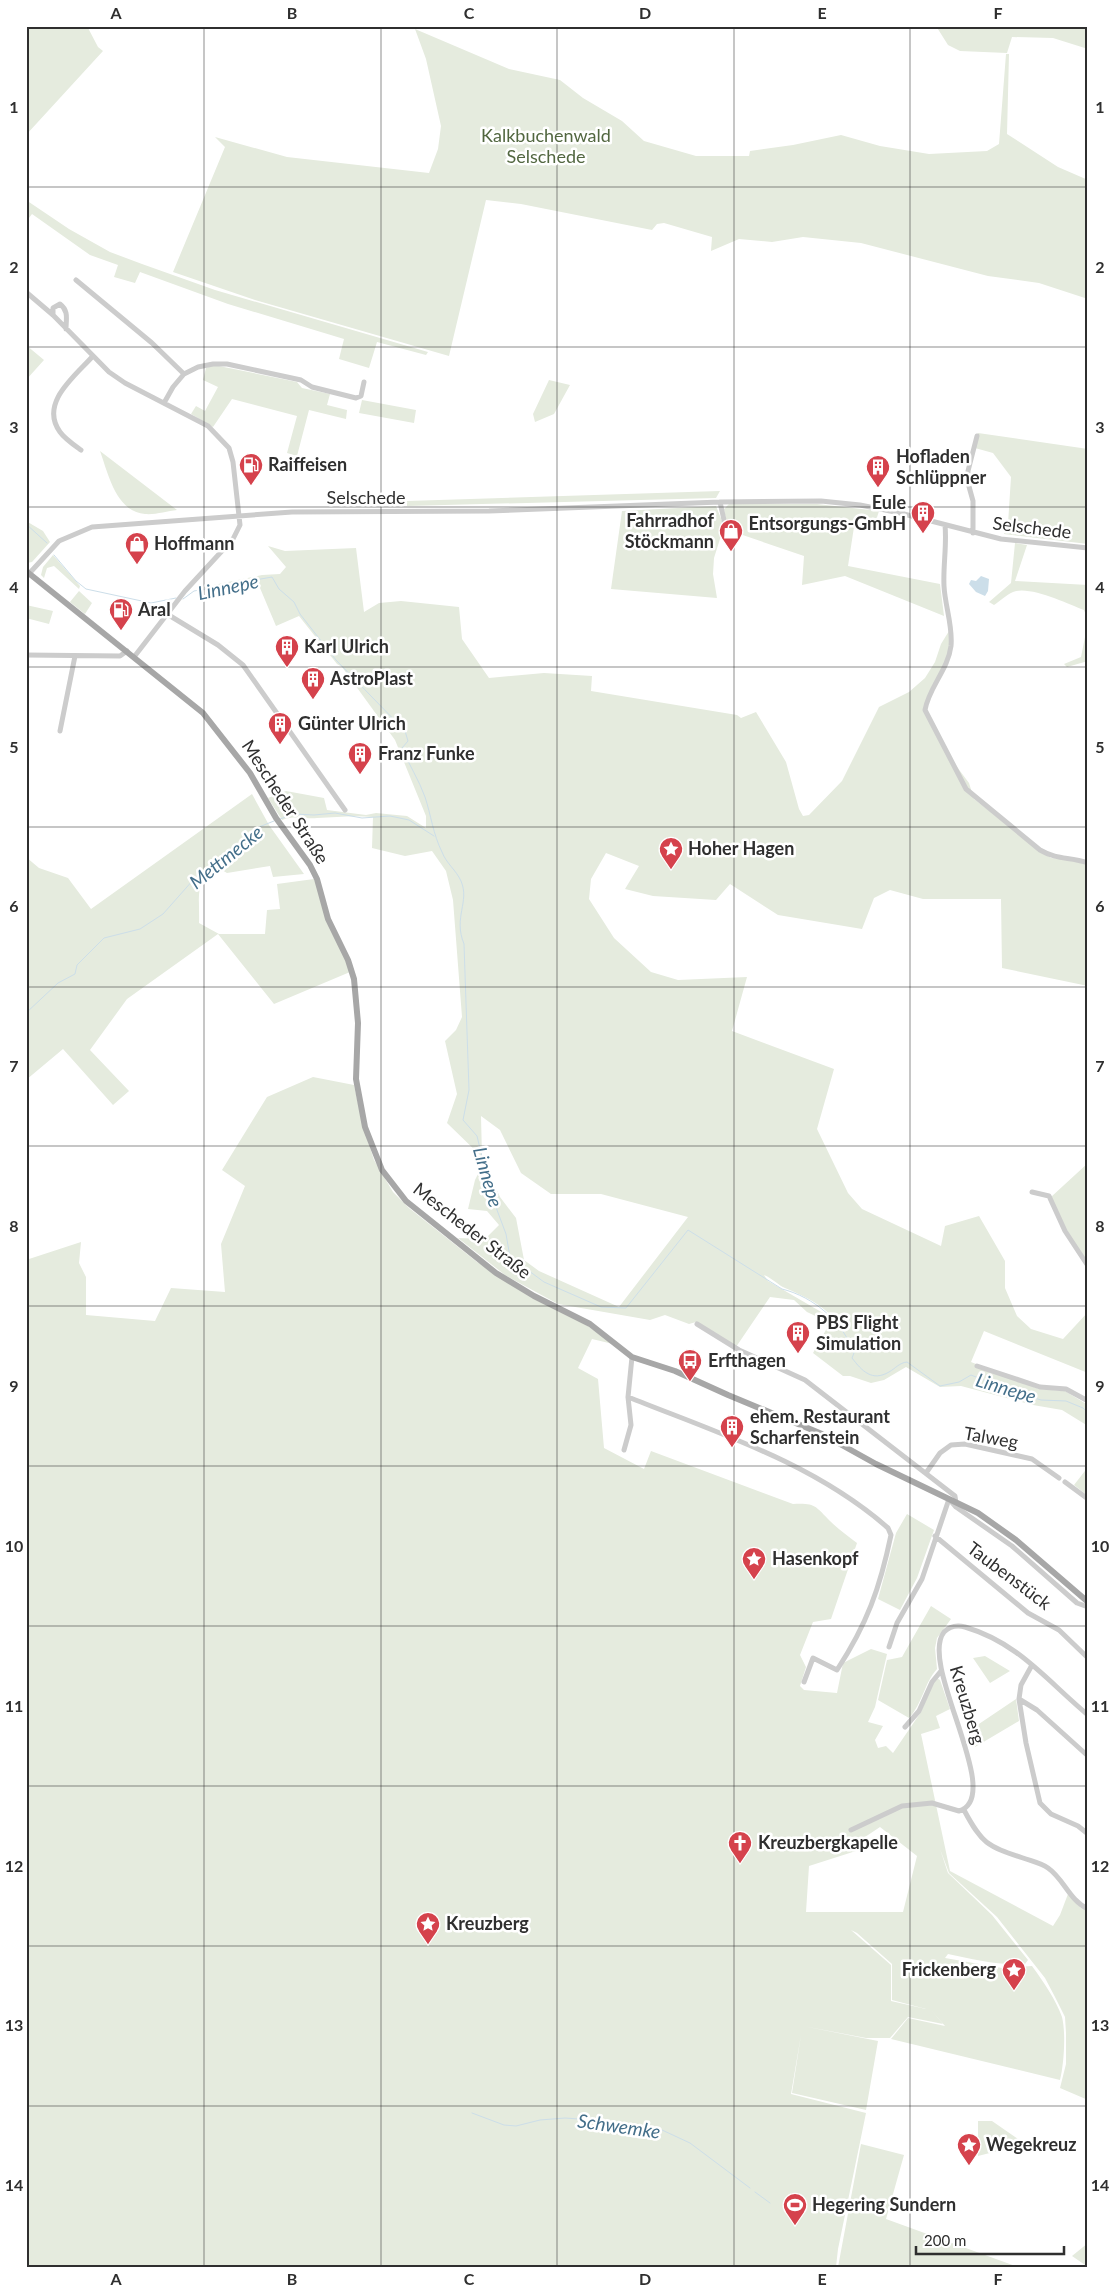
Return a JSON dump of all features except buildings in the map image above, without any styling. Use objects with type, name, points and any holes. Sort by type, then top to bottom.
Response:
[{"type":"main road","name":"Mescheder Straße","points":[[27,574],[194,704],[210,721],[250,773],[277,820],[313,870],[330,924],[352,972],[358,1022],[356,1073],[358,1096],[367,1134],[376,1161],[386,1177],[410,1205],[496,1272],[534,1296],[590,1324],[632,1357],[675,1371],[822,1434],[876,1464],[983,1516],[1088,1602]]},
{"type":"street","points":[[76,280],[152,343],[184,374]]},
{"type":"street","points":[[26,292],[53,315],[93,356],[125,384],[164,402],[208,426],[229,448],[236,477],[240,526],[233,539],[183,593],[134,657]]},
{"type":"street","points":[[53,315],[53,308],[56,305],[60,304],[65,308],[67,312],[66,329]]},
{"type":"street","points":[[81,450],[61,433],[54,423],[53,414],[59,393],[93,356]]},
{"type":"street","points":[[164,402],[184,374],[213,364],[227,364],[301,380],[312,387],[356,398],[361,396],[364,382]]},
{"type":"street","name":"Selschede","points":[[973,533],[973,501],[968,488],[968,477],[977,436]]},
{"type":"street","name":"Selschede","points":[[27,574],[59,541],[92,527],[238,515],[489,511],[720,502],[788,501],[842,503],[900,512],[973,533],[1002,539],[1088,548]]},
{"type":"street","points":[[720,502],[726,529]]},
{"type":"street","points":[[945,525],[947,545],[944,587],[951,646],[946,666],[927,700],[925,710],[966,788],[1053,858],[1078,859],[1088,863]]},
{"type":"street","points":[[167,614],[218,645],[244,665],[345,810]]},
{"type":"street","points":[[26,655],[120,656],[127,651]]},
{"type":"street","points":[[60,731],[75,656]]},
{"type":"street","points":[[1032,1192],[1049,1196],[1065,1231],[1088,1266]]},
{"type":"street","points":[[697,1324],[739,1350],[805,1380],[955,1496],[956,1503]]},
{"type":"street","points":[[624,1450],[630,1425],[628,1397],[632,1357]]},
{"type":"street","points":[[977,1366],[1040,1387],[1066,1389],[1088,1401]]},
{"type":"street","points":[[628,1397],[754,1447],[800,1468],[824,1481],[888,1528],[891,1535],[884,1568],[878,1589],[858,1638],[837,1670],[813,1658],[804,1682]]},
{"type":"street","name":"Talweg","points":[[926,1473],[940,1453],[951,1445],[965,1444],[1032,1460],[1059,1478]]},
{"type":"street","points":[[1065,1482],[1088,1499]]},
{"type":"street","points":[[890,1647],[897,1623],[922,1579],[949,1499]]},
{"type":"street","name":"Mescheder Straße","points":[[949,1499],[956,1507],[1012,1546],[1077,1603],[1088,1607]]},
{"type":"street","name":"Taubenstück","points":[[936,1536],[1028,1613],[1059,1630],[1088,1658]]},
{"type":"street","name":"Kreuzberg","points":[[964,1810],[972,1794],[969,1762],[941,1671],[938,1652],[941,1638],[946,1630],[955,1626],[967,1628],[998,1640],[1017,1651],[1088,1715]]},
{"type":"street","points":[[1032,1665],[1021,1685],[1019,1699],[1034,1783],[1040,1802],[1050,1814],[1078,1826],[1088,1834]]},
{"type":"street","points":[[905,1727],[919,1712],[932,1682],[941,1671]]},
{"type":"street","points":[[1019,1699],[1037,1710],[1088,1756]]},
{"type":"street","points":[[851,1830],[902,1806],[928,1803],[956,1811],[964,1810],[974,1829],[985,1843],[995,1849],[1046,1867],[1075,1901],[1088,1909]]},
{"type":"green space","points":[[26,26],[87,26],[98,47],[103,51],[26,135]]},
{"type":"green space","points":[[936,26],[1088,26],[1088,49],[1053,38],[1012,37],[1007,53],[960,51],[948,45]]},
{"type":"green space","name":"Kalkbuchenwald Selschede","points":[[415,29],[509,69],[560,80],[583,98],[622,121],[644,141],[696,156],[749,156],[750,151],[793,145],[841,135],[880,146],[929,154],[987,151],[999,144],[1006,54],[1009,54],[1007,134],[1058,167],[1088,180],[1088,299],[1039,283],[988,276],[861,243],[803,237],[772,242],[739,239],[711,251],[712,237],[664,223],[657,224],[652,230],[521,204],[486,200],[449,356],[255,300],[173,272],[225,147],[215,137],[287,157],[429,173],[438,149],[441,126],[426,59]]},
{"type":"green space","points":[[26,200],[69,229],[110,252],[215,290],[428,352],[426,355],[377,342],[369,368],[339,359],[344,339],[228,304],[140,272],[135,283],[114,277],[118,265],[90,255],[32,214],[26,222]]},
{"type":"green space","points":[[26,345],[44,360],[26,380]]},
{"type":"green space","points":[[214,365],[297,382],[302,388],[330,394],[327,405],[347,410],[346,419],[309,410],[297,456],[287,453],[297,416],[232,399],[213,427],[191,414],[196,406],[205,411],[218,387],[203,380],[206,368]]},
{"type":"green space","points":[[549,380],[570,385],[554,414],[535,422],[533,414]]},
{"type":"green space","points":[[362,400],[416,410],[414,423],[359,413]]},
{"type":"green space","points":[[978,433],[1088,449],[1088,544],[1004,534],[1008,524],[1011,477],[993,453],[975,448]]},
{"type":"green space","points":[[100,451],[177,510],[145,514],[135,512],[127,506],[120,499],[110,480]]},
{"type":"green space","points":[[720,491],[716,498],[407,506],[407,501]]},
{"type":"green space","points":[[729,504],[817,504],[879,511],[873,530],[854,527],[848,566],[940,584],[944,616],[845,576],[802,585],[804,556],[728,530],[724,509]]},
{"type":"green space","points":[[716,506],[724,526],[714,558],[713,574],[717,598],[611,589],[622,511]]},
{"type":"green space","points":[[26,521],[43,531],[50,542],[32,562],[27,563]]},
{"type":"green space","points":[[1015,543],[1027,545],[1015,581],[1088,585],[1088,620],[1084,610],[1029,591],[1013,592],[994,605],[989,602],[1011,583]]},
{"type":"green space","points":[[268,546],[285,551],[356,548],[364,612],[379,603],[401,601],[459,607],[462,639],[489,678],[544,673],[592,676],[591,691],[737,715],[741,718],[756,712],[786,762],[799,809],[803,816],[809,815],[842,781],[879,707],[909,692],[925,678],[935,662],[941,644],[949,631],[950,640],[946,660],[924,709],[954,763],[969,783],[974,799],[1051,858],[1077,861],[1088,865],[1088,986],[1002,968],[1001,899],[923,899],[890,890],[874,898],[862,929],[778,915],[730,884],[716,900],[653,896],[625,889],[639,866],[606,853],[591,879],[589,899],[614,938],[651,972],[678,980],[747,977],[732,1031],[834,1069],[817,1129],[848,1193],[862,1209],[941,1246],[945,1226],[979,1216],[1005,1261],[1005,1288],[1017,1316],[1031,1329],[1063,1339],[1088,1312],[1088,1373],[984,1331],[971,1362],[1039,1389],[1065,1391],[1088,1405],[1088,1426],[1062,1410],[1033,1405],[961,1386],[940,1387],[906,1367],[884,1380],[871,1383],[850,1376],[843,1376],[813,1353],[827,1328],[824,1320],[807,1312],[794,1300],[770,1297],[736,1347],[696,1322],[689,1324],[665,1315],[650,1320],[558,1304],[505,1275],[458,1238],[485,1239],[499,1225],[487,1211],[468,1209],[475,1180],[484,1162],[500,1197],[516,1218],[524,1260],[539,1271],[619,1307],[688,1217],[601,1194],[551,1194],[521,1173],[500,1130],[481,1116],[482,1157],[447,1123],[457,1094],[445,1041],[456,1030],[462,1017],[453,900],[446,871],[432,851],[405,856],[372,848],[373,817],[295,817],[282,820],[268,798],[286,791],[324,798],[327,810],[366,815],[376,813],[407,816],[426,828],[426,816],[395,740],[342,667],[337,664],[299,616],[276,626],[260,588],[214,597],[204,587],[262,575],[280,574],[286,567]],"holes":[[[764,1275],[782,1287],[806,1297],[830,1314],[835,1320],[768,1281]]]},
{"type":"green space","points":[[53,555],[80,586],[79,589],[54,566],[47,568],[44,578],[41,575],[43,567]]},
{"type":"green space","points":[[79,591],[92,603],[85,614],[70,602]]},
{"type":"green space","points":[[26,605],[53,611],[49,624],[26,618]]},
{"type":"green space","points":[[1088,622],[1088,661],[1067,667],[1064,664],[1081,657]]},
{"type":"green space","points":[[252,794],[269,825],[304,874],[273,877],[270,866],[227,873],[215,866],[208,871],[201,884],[199,923],[219,934],[265,934],[267,910],[280,909],[277,884],[314,879],[350,972],[274,1004],[218,934],[127,999],[90,1050],[129,1091],[113,1105],[63,1049],[26,1080],[26,857],[39,868],[68,878],[91,909]]},
{"type":"green space","points":[[313,1077],[354,1085],[362,1122],[374,1160],[393,1192],[409,1208],[477,1262],[585,1324],[613,1344],[592,1339],[578,1368],[598,1379],[604,1448],[644,1469],[651,1451],[793,1504],[814,1506],[836,1527],[857,1543],[831,1619],[813,1622],[800,1655],[806,1667],[800,1686],[804,1690],[837,1693],[843,1663],[871,1649],[887,1654],[875,1707],[868,1722],[883,1726],[875,1740],[878,1748],[886,1746],[893,1753],[921,1712],[934,1680],[937,1678],[940,1680],[950,1709],[936,1716],[940,1728],[921,1734],[950,1871],[1053,1926],[1060,1915],[1068,1894],[1081,1908],[1088,1910],[1088,2100],[1060,2088],[1066,2064],[1065,2017],[1045,1978],[997,1917],[949,1873],[940,1849],[948,1873],[992,1915],[1028,1960],[1025,1964],[1005,1964],[948,1954],[945,1958],[1002,1968],[1032,1966],[1053,1997],[1062,2017],[1064,2048],[1060,2080],[891,2039],[908,2018],[945,2026],[931,2010],[943,2024],[908,2017],[890,2038],[866,2038],[803,2026],[878,2041],[866,2110],[792,2093],[801,2035],[791,2094],[866,2113],[836,2267],[26,2267],[26,1249],[29,1259],[81,1242],[79,1263],[86,1277],[86,1315],[155,1321],[171,1288],[225,1292],[221,1244],[245,1186],[222,1170],[267,1097]],"holes":[[[880,1827],[917,1856],[903,1912],[806,1912],[809,1866],[859,1850],[862,1839]],[[851,1930],[857,1933],[892,1964],[892,2000],[926,2009],[891,2001],[891,1965]]]},
{"type":"green space","points":[[1088,1163],[1088,1263],[1071,1239],[1051,1197]]},
{"type":"green space","points":[[1088,1467],[1088,1496],[1074,1485]]},
{"type":"green space","points":[[907,1514],[934,1530],[917,1578],[900,1610],[878,1599],[896,1533]]},
{"type":"green space","points":[[931,1606],[951,1619],[937,1638],[935,1648],[937,1669],[909,1718],[878,1700],[887,1660],[902,1657]]},
{"type":"green space","points":[[985,1656],[1010,1671],[990,1683],[973,1658]]},
{"type":"green space","points":[[1016,1699],[1019,1721],[975,1747],[970,1730]]},
{"type":"green space","points":[[978,2121],[992,2121],[1025,2144],[978,2156]]},
{"type":"green space","points":[[861,2144],[904,2155],[886,2219],[1018,2267],[838,2267]]},
{"type":"green space","points":[[1088,2243],[1088,2267],[1072,2256]]},
{"type":"water","points":[[981,576],[989,579],[988,591],[985,596],[976,592],[969,584],[971,580],[976,581]]},
{"type":"waterway","name":"Linnepe","points":[[26,524],[47,543]]},
{"type":"waterway","name":"Linnepe","points":[[54,555],[76,581],[86,589],[151,603],[176,598]]},
{"type":"waterway","name":"Linnepe","points":[[183,599],[194,591],[272,577],[279,589],[294,602],[300,614],[336,660],[405,731],[408,741],[402,748],[425,797],[439,845],[446,860],[459,877],[463,889],[464,896],[460,926],[464,944],[469,1090],[463,1120],[477,1136],[491,1194],[506,1234],[510,1257],[544,1282],[601,1307],[626,1308],[688,1230],[782,1289],[805,1298],[826,1312],[843,1331],[854,1353],[852,1358],[868,1374],[883,1375],[907,1362],[940,1386],[959,1382],[971,1375],[1011,1391],[1041,1400],[1066,1401],[1083,1408],[1088,1413]]},
{"type":"waterway","name":"Mettmecke","points":[[280,819],[294,814],[335,813],[362,818],[390,816],[409,820],[434,836]]},
{"type":"waterway","name":"Mettmecke","points":[[26,1013],[58,983],[75,974],[77,965],[104,938],[140,929],[163,914],[194,879],[259,827],[274,821]]},
{"type":"waterway","name":"Schwemke","points":[[472,2113],[504,2125],[516,2126],[540,2120],[565,2118],[662,2130],[690,2143],[750,2188]]},
{"type":"waterway","name":"Schwemke","points":[[755,2192],[770,2203]]},
{"type":"place","name":"Raiffeisen","points":[[251,486]]},
{"type":"place","name":"Hofladen Schlüppner","points":[[878,488]]},
{"type":"place","name":"Eule Entsorgungs-GmbH","points":[[923,534]]},
{"type":"place","name":"Fahrradhof Stöckmann","points":[[731,552]]},
{"type":"place","name":"Hoffmann","points":[[137,565]]},
{"type":"place","name":"Aral","points":[[121,631]]},
{"type":"place","name":"Karl Ulrich","points":[[287,668]]},
{"type":"place","name":"AstroPlast","points":[[313,700]]},
{"type":"place","name":"Günter Ulrich","points":[[280,745]]},
{"type":"place","name":"Franz Funke","points":[[360,775]]},
{"type":"place","name":"Hoher Hagen","points":[[671,870]]},
{"type":"place","name":"PBS Flight Simulation","points":[[798,1354]]},
{"type":"place","name":"Erfthagen","points":[[690,1382]]},
{"type":"place","name":"ehem. Restaurant Scharfenstein","points":[[732,1448]]},
{"type":"place","name":"Hasenkopf","points":[[754,1580]]},
{"type":"place","name":"Kreuzbergkapelle","points":[[740,1864]]},
{"type":"place","name":"Kreuzberg","points":[[428,1945]]},
{"type":"place","name":"Frickenberg","points":[[1014,1991]]},
{"type":"place","name":"Wegekreuz","points":[[969,2166]]},
{"type":"place","name":"Hegering Sundern","points":[[795,2226]]}]
